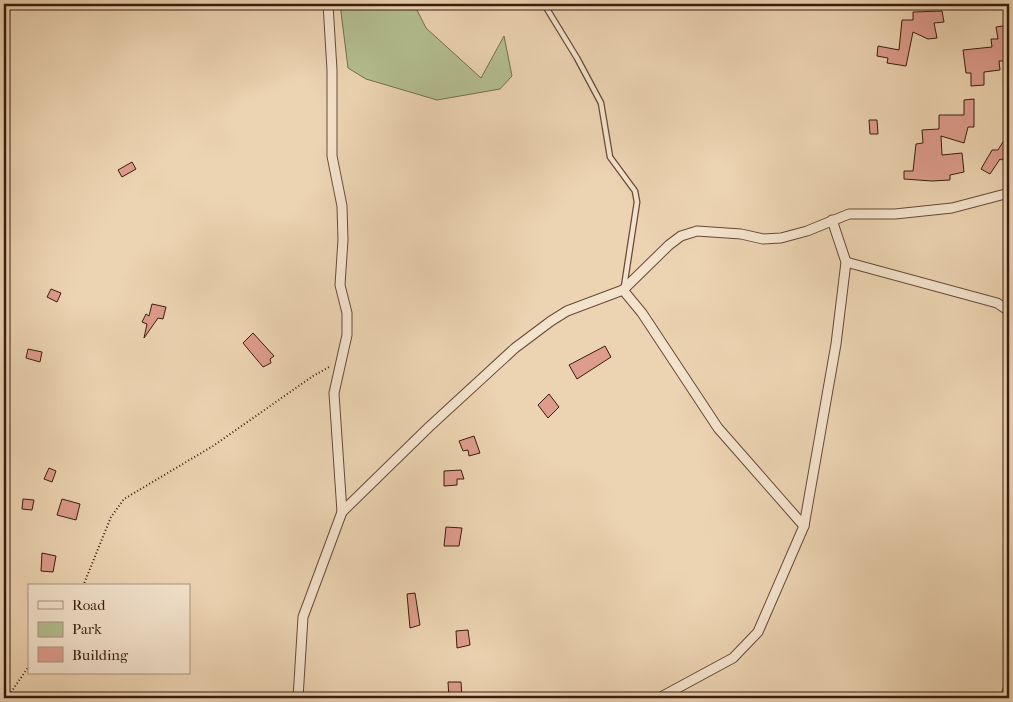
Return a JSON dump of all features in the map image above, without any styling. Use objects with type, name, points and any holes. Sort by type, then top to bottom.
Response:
[{"type":"street","points":[[298,698],[303,617],[342,512],[334,393],[347,334],[347,313],[340,285],[343,240],[342,206],[332,156],[332,70],[328,4]]},
{"type":"street","points":[[342,512],[429,427],[515,348],[567,311],[623,290],[642,274],[656,256],[681,236],[697,231],[741,234],[762,239],[781,238],[807,231],[849,214],[895,214],[952,208],[1009,193]]},
{"type":"street","points":[[658,698],[733,658],[758,632],[804,526],[836,344],[846,262],[832,220]]},
{"type":"street","points":[[846,262],[997,303],[1009,311]]},
{"type":"street","points":[[623,290],[642,313],[718,428],[804,526]]},
{"type":"street","points":[[1005,698],[1009,686]]},
{"type":"lane","points":[[544,4],[577,58],[601,103],[610,157],[635,191],[637,202],[623,290]]},
{"type":"path","points":[[84,584],[111,516],[124,499],[214,446],[313,376],[341,361]]},
{"type":"path","points":[[7,698],[28,667]]},
{"type":"green space","points":[[340,4],[414,4],[426,28],[481,78],[504,36],[512,76],[500,89],[437,100],[366,79],[348,68]]},
{"type":"building","points":[[942,11],[944,22],[934,23],[937,38],[928,39],[913,32],[906,66],[887,63],[888,58],[877,56],[878,46],[899,50],[902,20],[913,20],[913,12]]},
{"type":"building","points":[[1009,25],[1009,45],[1006,45],[1007,61],[999,61],[1000,70],[984,72],[984,85],[971,86],[971,73],[966,73],[963,50],[992,47],[991,39],[998,39],[996,27]]},
{"type":"building","points":[[974,99],[974,127],[968,127],[964,143],[941,136],[942,155],[962,153],[964,172],[950,175],[950,180],[904,179],[904,171],[913,171],[916,144],[923,143],[922,130],[939,129],[939,115],[964,115],[964,100]]},
{"type":"building","points":[[869,120],[877,120],[878,134],[870,134]]},
{"type":"building","points":[[1009,132],[1009,155],[1006,154],[1002,160],[1000,159],[990,174],[981,169],[992,150],[998,150]]},
{"type":"building","points":[[132,162],[136,169],[122,177],[118,170]]},
{"type":"building","points":[[51,289],[61,293],[57,302],[47,297]]},
{"type":"building","points":[[152,304],[166,307],[163,319],[158,318],[144,338],[147,324],[142,322],[146,314],[149,316]]},
{"type":"building","points":[[253,333],[274,356],[270,359],[271,363],[263,367],[243,343]]},
{"type":"building","points":[[605,346],[611,357],[577,379],[569,365]]},
{"type":"building","points":[[28,349],[42,352],[40,362],[26,358]]},
{"type":"building","points":[[549,394],[559,407],[548,418],[538,405]]},
{"type":"building","points":[[474,436],[480,453],[469,456],[468,450],[463,451],[459,441]]},
{"type":"building","points":[[49,468],[56,471],[52,482],[44,479]]},
{"type":"building","points":[[461,470],[464,479],[457,479],[457,485],[444,486],[444,471]]},
{"type":"building","points":[[23,499],[34,500],[32,510],[22,509]]},
{"type":"building","points":[[62,499],[80,504],[76,520],[57,515]]},
{"type":"building","points":[[446,527],[462,528],[459,546],[444,546]]},
{"type":"building","points":[[42,553],[56,556],[53,572],[41,571]]},
{"type":"building","points":[[415,593],[420,625],[410,628],[407,594]]},
{"type":"building","points":[[468,630],[470,645],[457,648],[456,631]]},
{"type":"building","points":[[448,682],[461,682],[462,698],[449,698]]}]
